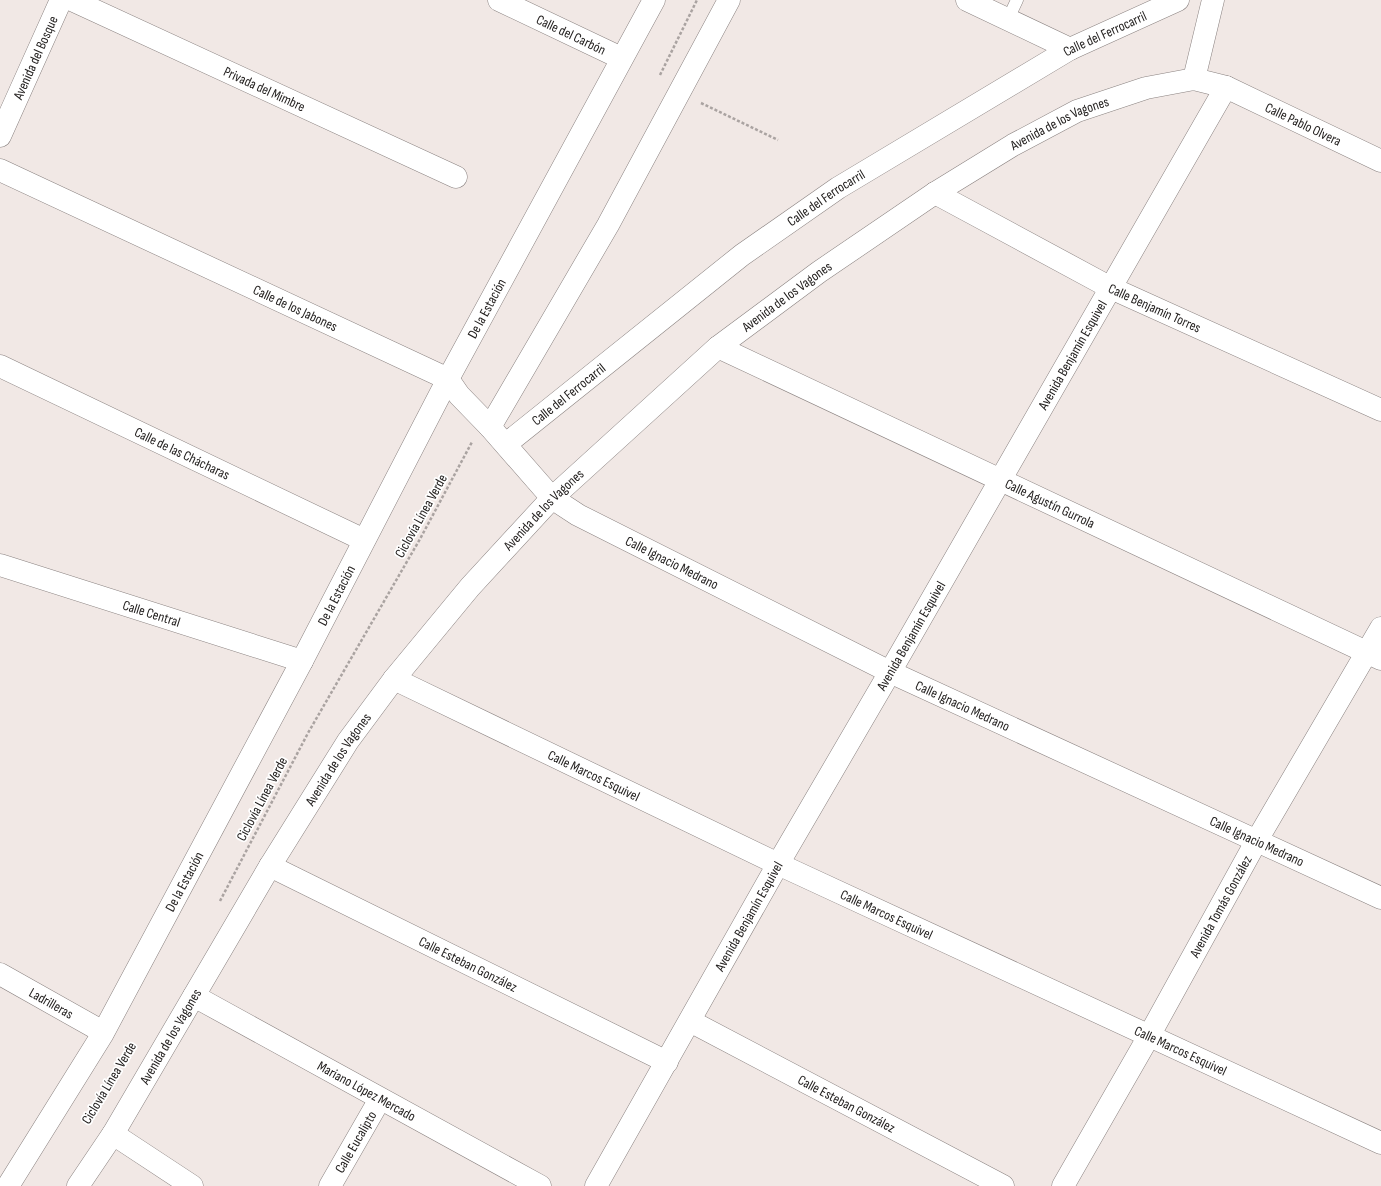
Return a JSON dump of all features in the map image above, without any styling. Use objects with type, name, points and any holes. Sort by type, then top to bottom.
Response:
[{"type":"street","name":"Avenida del Bosque","points":[[0,136],[61,0]]},
{"type":"street","name":"Privada del Mimbre","points":[[72,0],[456,178]]},
{"type":"street","name":"Calle del Carbón","points":[[499,0],[621,58]]},
{"type":"street","name":"De la Estación","points":[[8,1186],[103,1032],[302,661],[448,379],[621,58],[654,0]]},
{"type":"street","points":[[487,423],[608,225],[729,0]]},
{"type":"street","points":[[967,0],[1070,49]]},
{"type":"street","name":"Calle del Ferrocarril","points":[[506,444],[749,250],[838,188],[1070,49],[1178,0]]},
{"type":"street","points":[[1194,79],[1212,0]]},
{"type":"street","name":"Avenida de los Vagones","points":[[78,1186],[113,1134],[270,866],[348,741],[394,679],[470,587],[552,498],[718,347],[819,272],[935,193],[1013,145],[1077,111],[1146,88],[1194,79],[1226,87]]},
{"type":"street","name":"Calle Pablo Olvera","points":[[1226,87],[1381,161]]},
{"type":"street","name":"Avenida Benjamín Esquivel","points":[[596,1186],[778,864],[1226,87]]},
{"type":"street","name":"Calle de los Jabones","points":[[0,170],[448,379]]},
{"type":"street","name":"Calle Benjamín Torres","points":[[935,193],[1111,288],[1381,410]]},
{"type":"street","name":"Calle Agustín Gurrola","points":[[718,347],[1374,656]]},
{"type":"street","name":"Calle de las Chácharas","points":[[0,366],[364,540]]},
{"type":"street","points":[[448,379],[459,395],[506,444],[552,498]]},
{"type":"street","name":"Calle Ignacio Medrano","points":[[552,498],[608,531],[890,672],[1381,898]]},
{"type":"street","name":"Calle Central","points":[[0,565],[302,661]]},
{"type":"street","name":"Avenida Tomás González","points":[[1063,1186],[1149,1036],[1257,840],[1374,656],[1381,628]]},
{"type":"street","name":"Calle Marcos Esquivel","points":[[394,679],[778,864],[1381,1143]]},
{"type":"street","name":"Calle Esteban González","points":[[270,866],[666,1062]]},
{"type":"street","name":"Ladrilleras","points":[[0,974],[103,1032]]},
{"type":"street","name":"Mariano López Mercado","points":[[194,996],[540,1186]]},
{"type":"street","name":"Calle Esteban González","points":[[690,1021],[1003,1186]]},
{"type":"street","name":"Calle Eucalipto","points":[[330,1186],[380,1099]]},
{"type":"street","points":[[113,1134],[192,1186]]},
{"type":"lane","points":[[1008,19],[1017,0]]},
{"type":"path","points":[[696,101],[778,140]]},
{"type":"path","name":"Ciclovía Línea Verde","points":[[219,903],[308,733],[487,423]]}]
